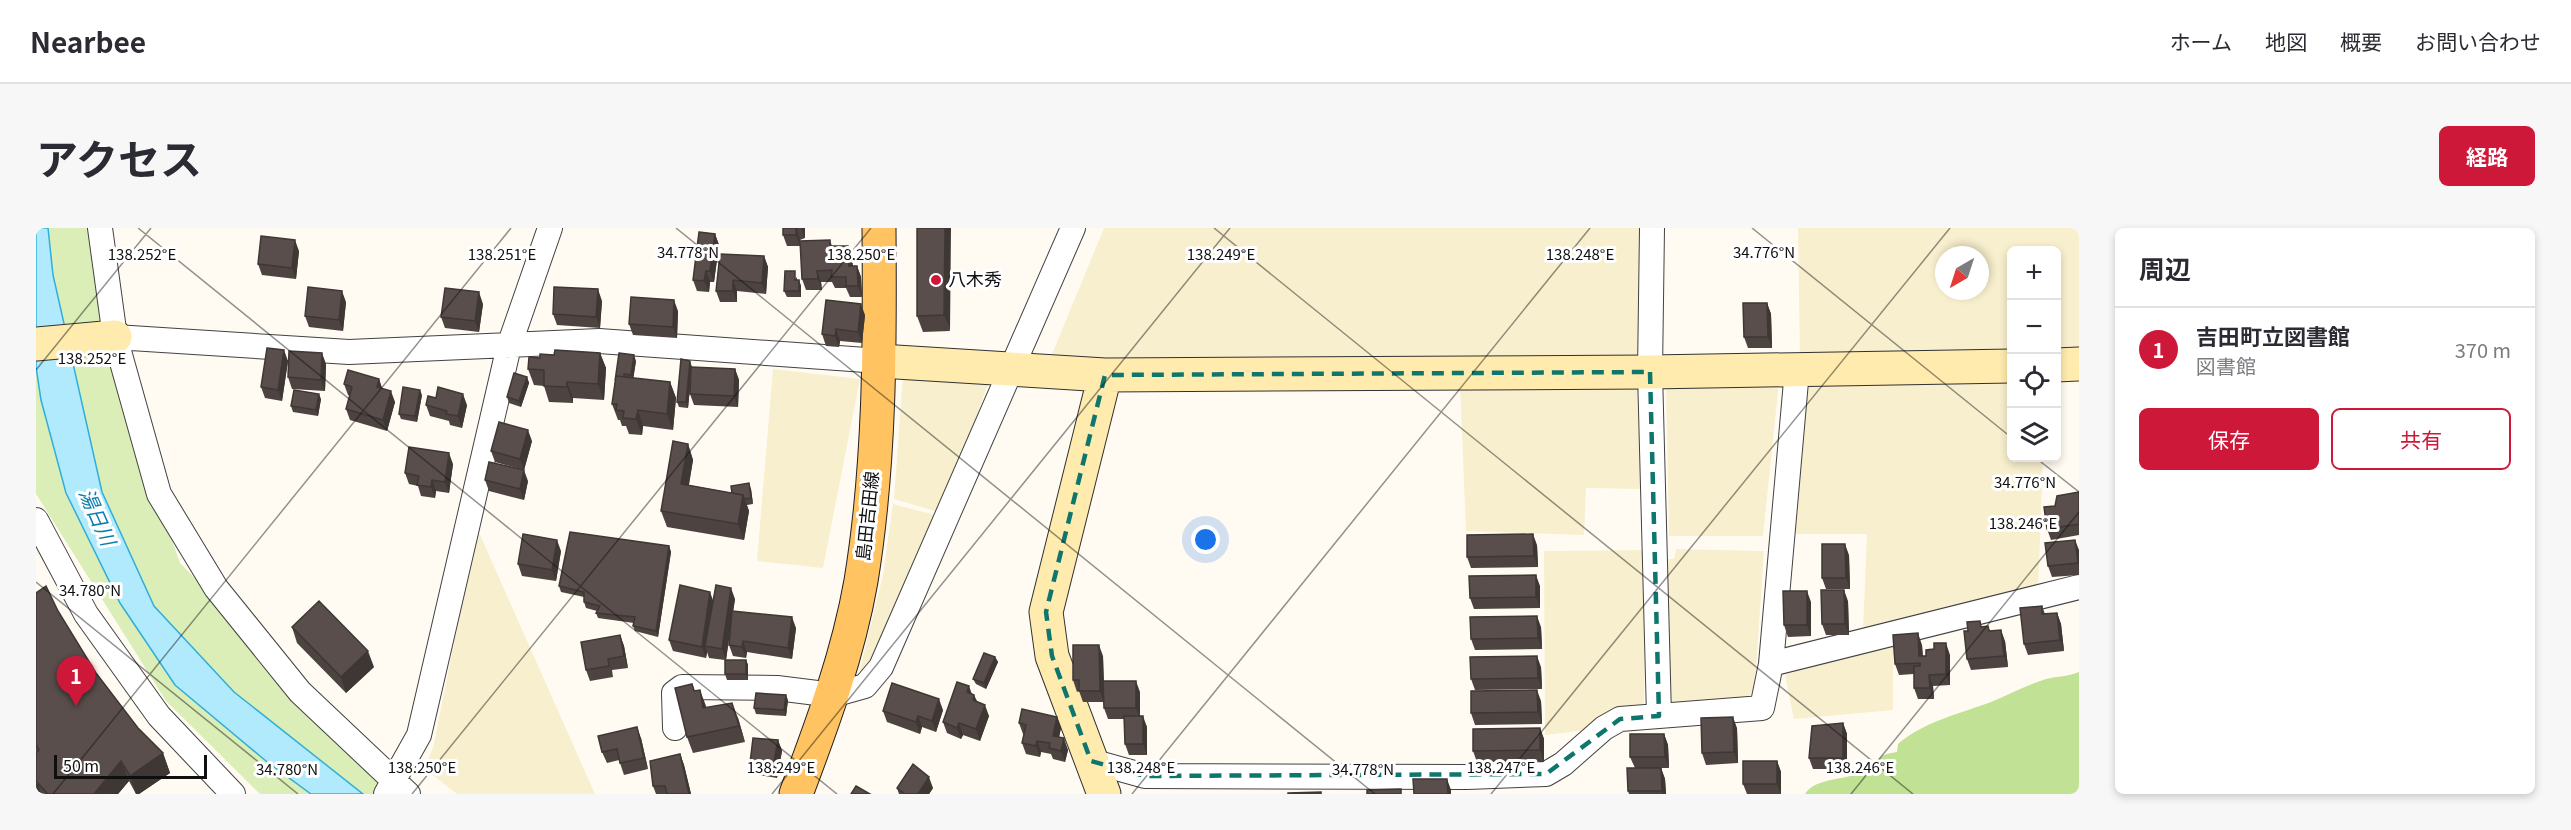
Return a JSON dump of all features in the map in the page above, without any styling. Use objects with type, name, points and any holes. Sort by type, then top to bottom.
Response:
[{"type":"main road","name":"島田吉田線","points":[[796,794],[833,695],[860,583],[872,496],[880,361],[879,228]]},
{"type":"street","points":[[100,228],[115,337],[159,494],[216,588],[300,692],[396,790],[419,735],[509,346],[550,228]]},
{"type":"street","points":[[675,728],[674,693],[682,687],[777,688],[833,695],[865,686],[881,667],[1073,228]]},
{"type":"street","points":[[1653,228],[1650,372],[1659,716]]},
{"type":"street","points":[[36,344],[115,337],[349,352],[599,341],[1105,375],[1650,372],[2007,366]]},
{"type":"street","points":[[2061,365],[2079,364]]},
{"type":"street","points":[[1090,761],[1145,776],[1467,777],[1546,774],[1563,764],[1604,728],[1620,719],[1762,708],[1771,664],[1797,370]]},
{"type":"street","points":[[1104,794],[1052,656],[1046,612],[1105,375]]},
{"type":"street","points":[[36,520],[86,614],[152,707],[233,794]]},
{"type":"street","points":[[1771,664],[2079,587]]},
{"type":"highlighted area","points":[[1650,372],[1659,716],[1620,719],[1546,774],[1145,776],[1091,761],[1052,656],[1046,612],[1105,375]]},
{"type":"shaded area","points":[[1104,228],[1646,228],[1642,358],[1050,359]]},
{"type":"shaded area","points":[[1798,228],[2079,228],[2079,356],[2061,356],[2061,246],[2007,246],[2007,357],[1800,360]]},
{"type":"shaded area","points":[[773,369],[860,379],[823,568],[757,561]]},
{"type":"shaded area","points":[[903,376],[989,381],[942,513],[894,499]]},
{"type":"shaded area","points":[[1803,376],[2007,376],[2007,462],[2043,462],[2038,591],[1863,631],[1867,534],[1795,534]]},
{"type":"shaded area","points":[[1641,381],[1644,489],[1586,488],[1584,535],[1466,531],[1460,383]]},
{"type":"shaded area","points":[[1779,382],[1763,536],[1669,536],[1666,383]]},
{"type":"shaded area","points":[[893,504],[939,516],[878,660],[858,678],[883,575]]},
{"type":"shaded area","points":[[477,528],[595,794],[457,794],[424,768],[433,748]]},
{"type":"shaded area","points":[[1676,549],[1764,551],[1754,697],[1668,706],[1665,559],[1674,559]]},
{"type":"shaded area","points":[[1646,550],[1644,705],[1586,730],[1545,735],[1544,551]]},
{"type":"shaded area","points":[[1893,640],[1893,710],[1794,719],[1785,675]]},
{"type":"green space","points":[[36,228],[94,228],[118,388],[180,563],[407,794],[260,794],[166,701],[36,494]]},
{"type":"green space","points":[[2079,672],[2079,794],[1805,794],[1817,784],[1866,770],[1881,756],[1897,752],[1898,744],[1919,729],[2043,680]]},
{"type":"water","name":"湯日川","points":[[36,228],[48,228],[53,275],[102,492],[154,606],[234,692],[363,794],[311,794],[266,761],[175,685],[120,603],[66,493],[41,400],[36,367]]},
{"type":"building","points":[[783,228],[798,228],[796,235],[783,235]]},
{"type":"building","name":"八木秀","points":[[917,228],[945,228],[944,315],[917,316]]},
{"type":"building","points":[[699,232],[715,234],[710,271],[706,271],[704,281],[693,280]]},
{"type":"building","points":[[261,236],[295,240],[292,268],[258,264]]},
{"type":"building","points":[[830,240],[830,246],[848,246],[849,266],[857,266],[858,286],[846,286],[846,277],[831,277],[832,270],[817,271],[818,279],[802,279],[800,241]]},
{"type":"building","points":[[720,254],[764,256],[762,283],[733,280],[733,291],[716,291]]},
{"type":"building","points":[[785,271],[795,271],[795,280],[799,280],[799,291],[784,291]]},
{"type":"building","points":[[308,287],[342,291],[339,320],[305,316]]},
{"type":"building","points":[[554,287],[598,289],[596,317],[553,314]]},
{"type":"building","points":[[445,288],[479,292],[475,321],[441,317]]},
{"type":"building","points":[[631,297],[674,300],[673,327],[629,324]]},
{"type":"building","points":[[826,300],[861,304],[858,332],[836,329],[835,336],[822,334]]},
{"type":"building","points":[[1743,303],[1767,303],[1768,337],[1744,337]]},
{"type":"building","points":[[267,348],[284,350],[278,390],[261,387]]},
{"type":"building","points":[[555,350],[600,353],[598,384],[567,382],[567,387],[544,386],[544,370],[528,369],[529,357],[540,358],[540,354],[554,355]]},
{"type":"building","points":[[289,351],[322,353],[321,380],[288,377]]},
{"type":"building","points":[[619,353],[634,355],[631,375],[616,376],[615,381]]},
{"type":"building","points":[[681,359],[690,361],[686,402],[677,402]]},
{"type":"building","points":[[691,367],[735,369],[734,396],[690,394]]},
{"type":"building","points":[[348,370],[379,379],[377,387],[391,391],[383,420],[346,409],[352,387],[344,384]]},
{"type":"building","points":[[514,373],[527,377],[519,401],[507,397]]},
{"type":"building","points":[[616,376],[670,382],[667,414],[638,410],[636,419],[623,418],[624,411],[616,410],[617,404],[612,404]]},
{"type":"building","points":[[403,387],[420,390],[415,416],[399,414]]},
{"type":"building","points":[[438,387],[463,394],[458,416],[446,414],[447,411],[426,405],[428,396],[436,398]]},
{"type":"building","points":[[294,390],[319,394],[316,410],[291,406]]},
{"type":"building","points":[[499,422],[528,430],[520,459],[491,451]]},
{"type":"building","points":[[673,441],[688,444],[681,484],[743,495],[738,524],[661,511]]},
{"type":"building","points":[[409,447],[449,453],[445,482],[432,480],[431,487],[417,485],[419,476],[405,473]]},
{"type":"building","points":[[489,462],[524,470],[520,489],[485,480]]},
{"type":"building","points":[[749,483],[751,498],[744,499],[743,495],[732,493],[731,486]]},
{"type":"building","points":[[2079,492],[2079,524],[2047,529],[2044,507],[2055,506],[2057,496]]},
{"type":"building","points":[[570,532],[669,546],[656,631],[633,626],[635,617],[596,613],[600,606],[584,602],[584,592],[559,586]]},
{"type":"building","points":[[523,534],[557,540],[552,570],[518,564]]},
{"type":"building","points":[[1533,534],[1534,556],[1467,557],[1467,535]]},
{"type":"building","points":[[2075,540],[2078,563],[2048,566],[2045,543]]},
{"type":"building","points":[[1822,544],[1845,544],[1846,578],[1822,578]]},
{"type":"building","points":[[1536,575],[1536,597],[1470,598],[1469,576]]},
{"type":"building","points":[[680,585],[710,592],[702,647],[669,640]]},
{"type":"building","points":[[716,585],[731,588],[722,649],[705,646]]},
{"type":"building","points":[[46,586],[58,611],[96,673],[138,728],[163,753],[130,776],[121,761],[94,794],[48,794],[36,781],[36,753],[39,750],[36,745],[36,593]]},
{"type":"building","points":[[1821,590],[1844,590],[1845,624],[1822,624]]},
{"type":"building","points":[[1783,591],[1807,591],[1807,625],[1784,625]]},
{"type":"building","points":[[319,601],[368,651],[341,677],[292,627]]},
{"type":"building","points":[[2042,606],[2042,614],[2057,613],[2060,640],[2024,644],[2020,608]]},
{"type":"building","points":[[732,611],[792,617],[788,648],[743,641],[742,647],[729,645]]},
{"type":"building","points":[[1537,616],[1538,638],[1471,639],[1470,617]]},
{"type":"building","points":[[1980,621],[1981,627],[1988,626],[1989,631],[2001,630],[2004,656],[1967,659],[1964,631],[1968,631],[1967,622]]},
{"type":"building","points":[[1918,633],[1919,656],[1926,656],[1926,650],[1934,649],[1934,643],[1946,643],[1946,674],[1929,675],[1930,688],[1914,688],[1914,666],[1920,666],[1920,663],[1895,664],[1893,635]]},
{"type":"building","points":[[620,635],[624,656],[608,659],[609,666],[586,670],[581,642]]},
{"type":"building","points":[[1073,645],[1099,645],[1100,691],[1079,691],[1079,680],[1073,680]]},
{"type":"building","points":[[984,653],[995,657],[984,683],[973,679]]},
{"type":"building","points":[[1537,656],[1538,678],[1471,679],[1470,657]]},
{"type":"building","points":[[725,660],[746,660],[746,674],[725,674]]},
{"type":"building","points":[[1103,681],[1136,681],[1136,708],[1104,708]]},
{"type":"building","points":[[957,682],[969,686],[967,692],[974,695],[973,700],[985,705],[976,729],[959,723],[957,728],[943,722]]},
{"type":"building","points":[[892,683],[939,699],[932,721],[918,716],[916,722],[883,711]]},
{"type":"building","points":[[692,684],[694,691],[700,690],[703,708],[732,703],[739,726],[687,737],[675,688]]},
{"type":"building","points":[[1537,690],[1538,712],[1471,713],[1471,691]]},
{"type":"building","points":[[756,693],[786,695],[784,710],[754,708]]},
{"type":"building","points":[[1022,709],[1057,717],[1053,736],[1064,738],[1061,751],[1049,748],[1050,743],[1037,741],[1036,746],[1022,743],[1026,725],[1019,723]]},
{"type":"building","points":[[1124,716],[1143,716],[1143,744],[1125,744]]},
{"type":"building","points":[[1733,717],[1734,752],[1702,753],[1701,718]]},
{"type":"building","points":[[1843,723],[1843,758],[1809,758],[1812,726]]},
{"type":"building","points":[[637,727],[644,758],[620,763],[617,749],[602,752],[598,736]]},
{"type":"building","points":[[1540,728],[1540,750],[1473,751],[1473,729]]},
{"type":"building","points":[[1630,734],[1664,734],[1665,757],[1630,757]]},
{"type":"building","points":[[753,738],[778,740],[773,767],[750,763]]},
{"type":"building","points":[[680,754],[689,794],[667,794],[665,786],[653,786],[650,761]]},
{"type":"building","points":[[1743,761],[1777,761],[1777,784],[1743,784]]},
{"type":"building","points":[[913,764],[929,777],[918,794],[905,794],[897,788]]},
{"type":"building","points":[[1627,768],[1661,768],[1662,791],[1628,791]]},
{"type":"building","points":[[1413,779],[1447,779],[1448,794],[1414,794]]},
{"type":"building","points":[[856,786],[870,794],[851,794]]},
{"type":"building","points":[[1401,789],[1401,794],[1367,794],[1367,790]]},
{"type":"building","points":[[1321,792],[1321,794],[1288,794],[1288,793]]},
{"type":"place","name":"八木秀","points":[[936,280]]},
{"type":"place","name":"吉田町立図書館","points":[[76,706]]}]
